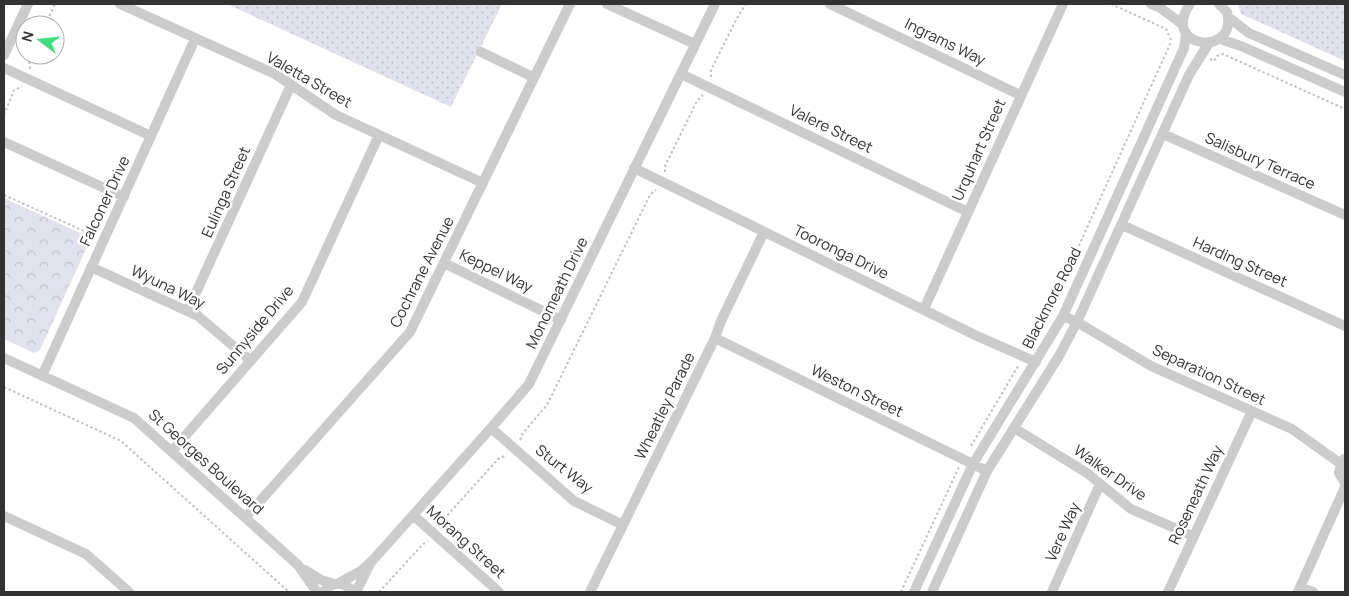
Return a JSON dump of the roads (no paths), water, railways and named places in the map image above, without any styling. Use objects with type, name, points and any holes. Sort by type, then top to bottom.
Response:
[{"type":"street","points":[[4,55],[28,4]]},
{"type":"street","name":"Valetta Street","points":[[120,4],[275,74],[336,115],[483,183]]},
{"type":"street","name":"Cochrane Avenue","points":[[246,517],[406,338],[570,4]]},
{"type":"street","points":[[607,4],[695,44]]},
{"type":"street","name":"Monomeath Drive","points":[[323,592],[329,586],[361,571],[372,561],[528,384],[715,4]]},
{"type":"street","name":"Ingrams Way","points":[[830,4],[1020,95]]},
{"type":"street","name":"Urquhart Street","points":[[924,308],[1063,4]]},
{"type":"street","points":[[1151,4],[1159,7],[1182,24]]},
{"type":"street","points":[[1190,4],[1182,24],[1186,35],[1197,41],[1209,44],[1220,39],[1225,33],[1228,17]]},
{"type":"street","points":[[1222,5],[1228,17],[1250,33],[1345,75]]},
{"type":"street","name":"Blackmore Road","points":[[914,592],[973,464],[1063,316],[1184,48],[1186,35]]},
{"type":"street","name":"Falconer Drive","points":[[42,376],[195,39]]},
{"type":"street","points":[[1220,39],[1241,46],[1345,92]]},
{"type":"street","name":"Blackmore Road","points":[[932,592],[987,471],[1077,322],[1189,75],[1209,44]]},
{"type":"street","points":[[481,52],[534,77]]},
{"type":"street","points":[[4,68],[151,136]]},
{"type":"street","name":"Valere Street","points":[[681,74],[968,212]]},
{"type":"street","name":"Eulinga Street","points":[[188,310],[291,85]]},
{"type":"street","name":"Salisbury Terrace","points":[[1163,134],[1345,215]]},
{"type":"street","name":"Sunnyside Drive","points":[[172,451],[302,302],[379,135]]},
{"type":"street","points":[[4,142],[124,197]]},
{"type":"street","name":"Tooronga Drive","points":[[634,168],[924,308],[977,336],[1036,362]]},
{"type":"street","name":"Harding Street","points":[[1122,225],[1345,326]]},
{"type":"street","name":"Wheatley Parade","points":[[590,592],[715,338],[721,320],[764,232]]},
{"type":"street","name":"Keppel Way","points":[[444,263],[561,320]]},
{"type":"street","name":"Wyuna Way","points":[[91,267],[188,310],[198,316],[250,361]]},
{"type":"street","name":"Separation Street","points":[[1063,316],[1077,322],[1151,366],[1292,429],[1343,461]]},
{"type":"street","name":"Weston Street","points":[[715,338],[987,471]]},
{"type":"street","name":"St Georges Boulevard","points":[[4,358],[134,418],[298,565],[321,580],[349,587],[355,592]]},
{"type":"street","name":"Roseneath Way","points":[[1168,592],[1252,411]]},
{"type":"street","name":"Sturt Way","points":[[491,428],[574,501],[623,525]]},
{"type":"street","name":"Walker Drive","points":[[1014,428],[1087,473],[1132,509],[1193,536]]},
{"type":"street","points":[[1343,461],[1339,473],[1345,483]]},
{"type":"street","name":"Vere Way","points":[[1052,592],[1100,484]]},
{"type":"street","points":[[1313,592],[1299,589],[1345,487]]},
{"type":"street","name":"Morang Street","points":[[413,515],[499,592]]},
{"type":"street","points":[[4,516],[86,554],[129,592]]},
{"type":"street","name":"Monomeath Drive","points":[[355,592],[372,561]]},
{"type":"street","name":"St Georges Boulevard","points":[[298,565],[317,592]]}]
